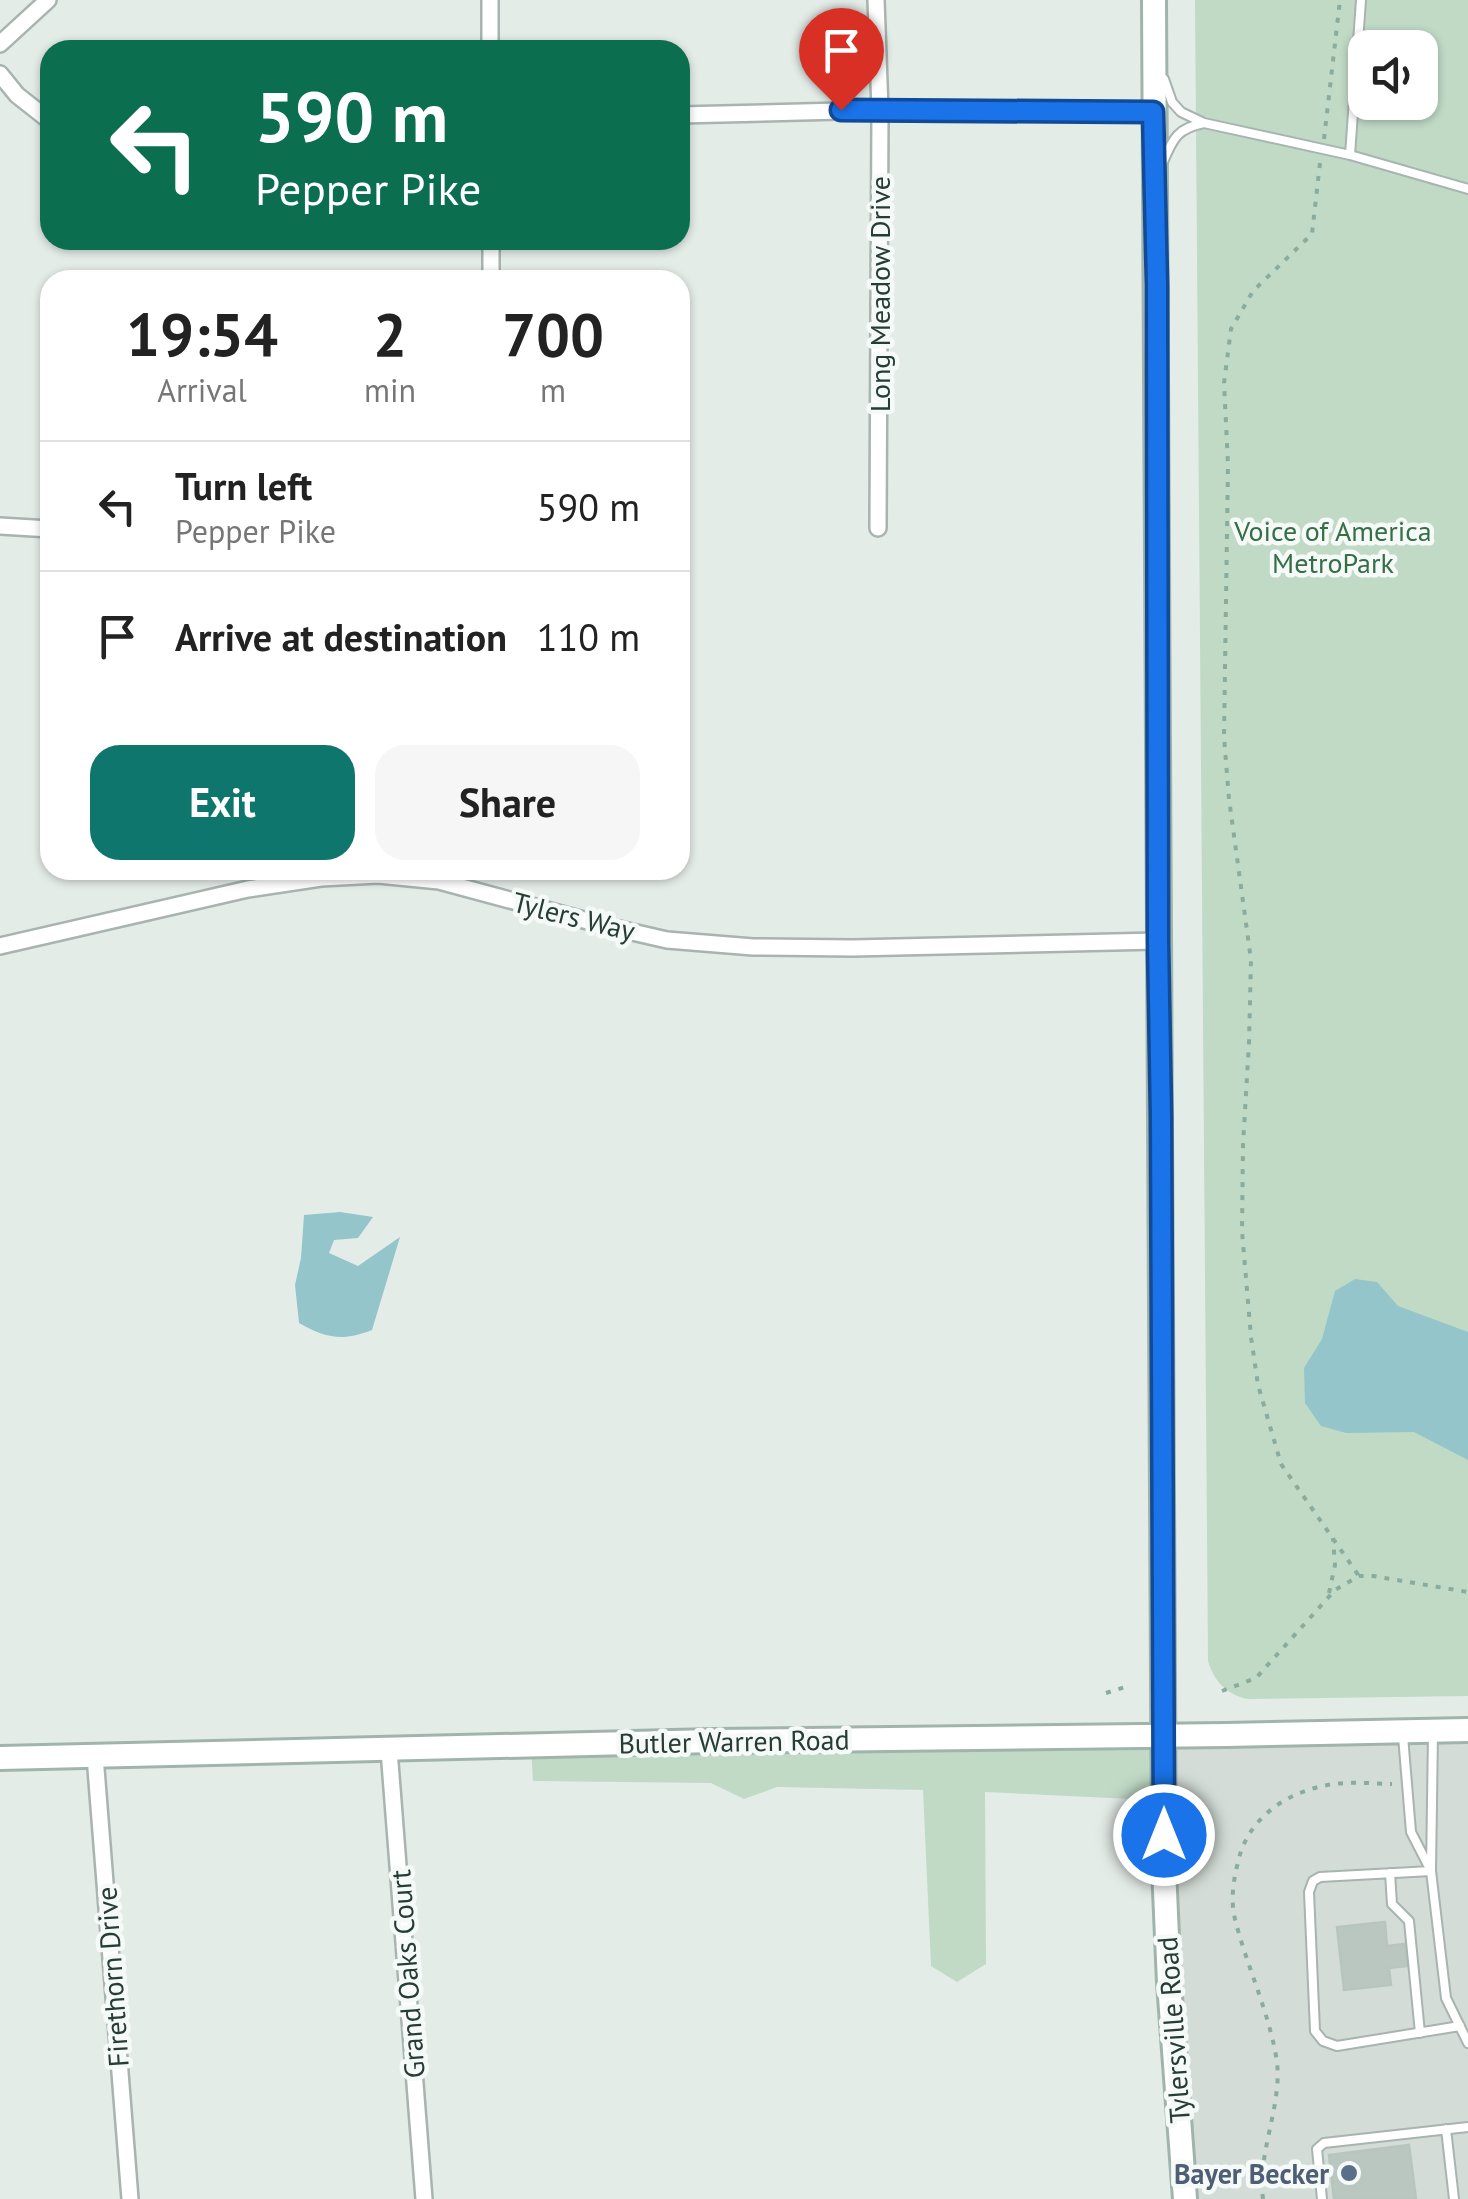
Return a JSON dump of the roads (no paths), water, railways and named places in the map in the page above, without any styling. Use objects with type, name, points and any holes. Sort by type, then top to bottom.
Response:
[{"type":"main road","name":"Tylersville Road","points":[[1154,0],[1164,1868],[1186,2199]]},
{"type":"main road","name":"Butler Warren Road","points":[[0,1758],[713,1740],[1468,1730]]},
{"type":"street","points":[[0,44],[48,0]]},
{"type":"street","points":[[490,0],[490,40]]},
{"type":"street","name":"Long Meadow Drive","points":[[876,0],[880,110],[878,528]]},
{"type":"street","points":[[0,74],[17,95],[40,113]]},
{"type":"street","points":[[690,115],[880,110],[1153,112]]},
{"type":"street","points":[[0,526],[40,528]]},
{"type":"street","name":"Tylers Way","points":[[0,946],[248,888],[306,880]]},
{"type":"street","name":"Tylers Way","points":[[429,880],[667,940],[753,947],[852,948],[1158,941]]},
{"type":"street","name":"Grand Oaks Court","points":[[390,1750],[424,2199]]},
{"type":"street","name":"Firethorn Drive","points":[[95,1756],[130,2199]]},
{"type":"lane","points":[[1350,156],[1362,0]]},
{"type":"lane","points":[[1154,38],[1172,102],[1181,112],[1204,123],[1322,149],[1468,189]]},
{"type":"lane","points":[[1154,191],[1169,147],[1178,134],[1188,126],[1204,123]]},
{"type":"lane","points":[[1432,1731],[1432,1871],[1446,1998],[1468,2043]]},
{"type":"lane","points":[[1403,1732],[1411,1832],[1432,1871]]},
{"type":"lane","points":[[1432,1871],[1320,1877],[1313,1881],[1308,1892],[1314,2031],[1322,2041],[1337,2046],[1460,2026]]},
{"type":"lane","points":[[1390,1873],[1392,1904],[1409,1920],[1420,2033]]},
{"type":"lane","points":[[1322,2199],[1318,2149],[1324,2143],[1468,2127]]},
{"type":"lane","points":[[1446,2130],[1454,2199]]},
{"type":"water","points":[[340,1212],[373,1217],[358,1238],[334,1240],[329,1253],[358,1266],[400,1237],[372,1330],[343,1337],[326,1335],[299,1323],[295,1285],[304,1215]]},
{"type":"water","points":[[1355,1279],[1377,1282],[1398,1306],[1468,1332],[1468,1460],[1414,1432],[1346,1433],[1321,1426],[1305,1403],[1304,1368],[1322,1339],[1335,1291]]},
{"type":"place","name":"Bayer Becker","points":[[1349,2173]]},
{"type":"park label","name":"Voice of America MetroPark","points":[[1333,546]]}]
